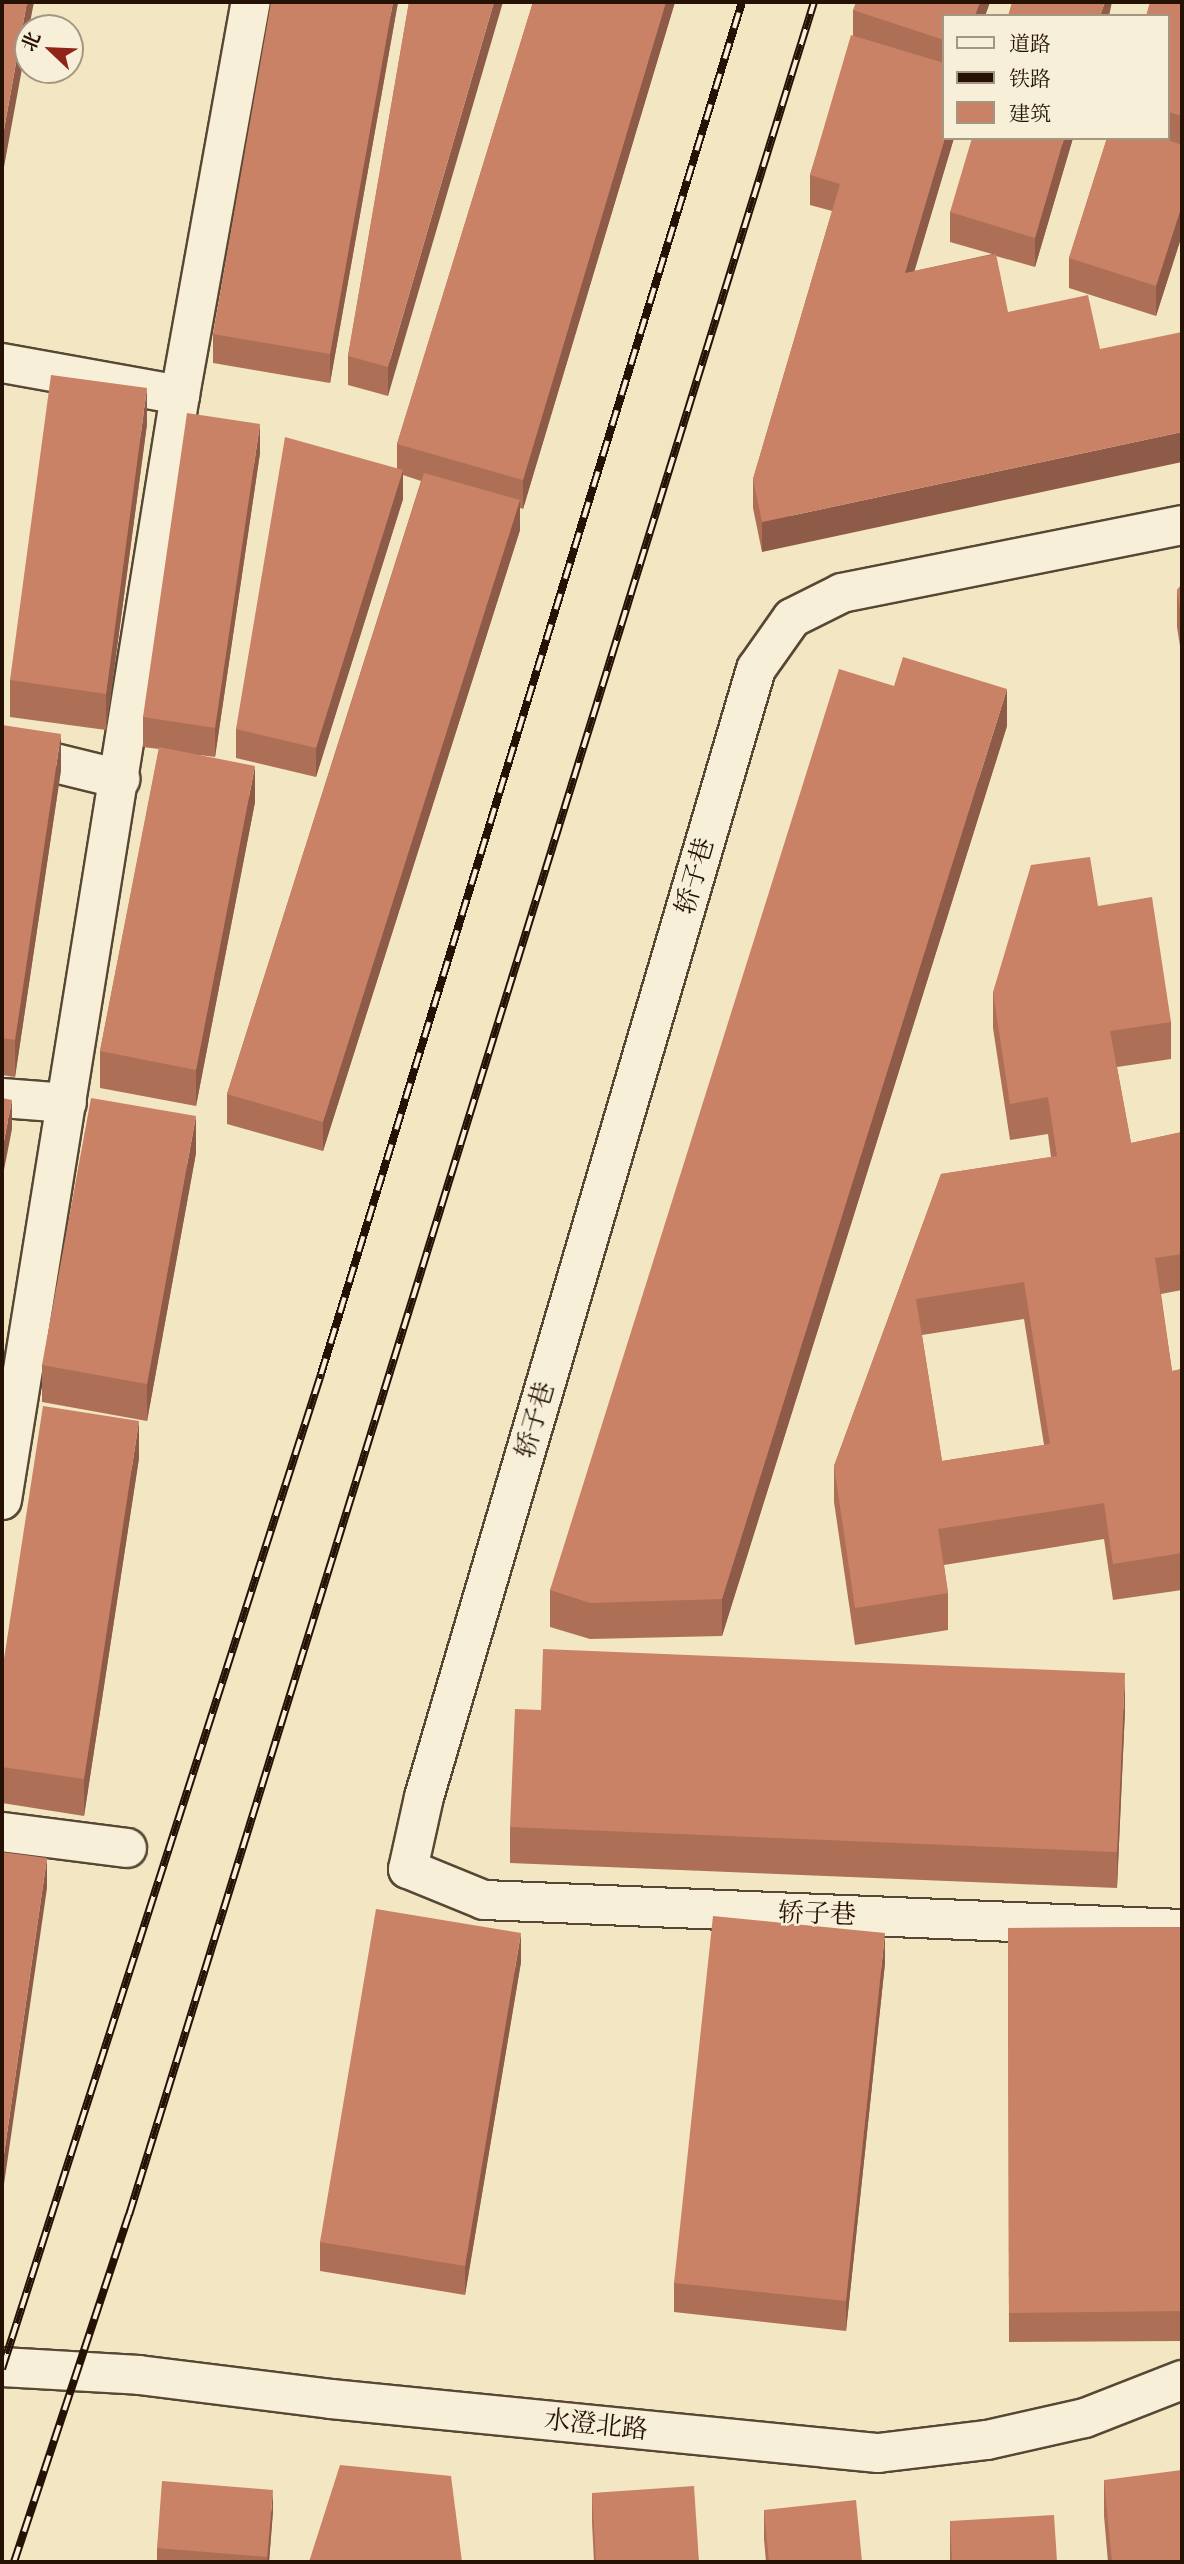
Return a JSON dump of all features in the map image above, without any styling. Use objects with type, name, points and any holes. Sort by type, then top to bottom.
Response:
[{"type":"street","points":[[2,1500],[8,1417],[67,1103],[180,395],[251,2]]},
{"type":"street","points":[[2,363],[180,395]]},
{"type":"street","name":"轿子巷","points":[[1182,525],[842,593],[792,618],[756,669],[428,1784],[408,1869],[484,1900],[1182,1929]]},
{"type":"street","points":[[2,750],[120,779]]},
{"type":"street","points":[[2,1098],[67,1103]]},
{"type":"street","points":[[2,1832],[127,1848]]},
{"type":"street","name":"水澄北路","points":[[2,2367],[139,2375],[331,2399],[878,2453],[987,2440],[1085,2418],[1182,2380]]},
{"type":"building","points":[[2,2],[27,2],[25,14],[14,14],[14,74],[2,141]]},
{"type":"building","points":[[271,2],[393,2],[330,354],[213,334]]},
{"type":"building","points":[[409,2],[494,2],[388,367],[348,356]]},
{"type":"building","points":[[533,2],[666,2],[523,480],[397,444]]},
{"type":"building","points":[[856,2],[980,2],[976,14],[942,14],[942,39],[853,10]]},
{"type":"building","points":[[1012,2],[1105,2],[1101,14],[1009,14]]},
{"type":"building","points":[[1150,2],[1182,2],[1182,116],[1170,113],[1170,14],[1147,14]]},
{"type":"building","points":[[851,35],[942,62],[942,140],[944,140],[905,273],[996,254],[1008,312],[1088,295],[1100,349],[1182,332],[1182,432],[762,522],[753,479],[840,184],[810,175]]},
{"type":"building","points":[[971,140],[1063,140],[1035,238],[950,212]]},
{"type":"building","points":[[1106,140],[1168,140],[1182,145],[1182,205],[1156,286],[1069,258]]},
{"type":"building","points":[[51,375],[147,388],[106,694],[10,680]]},
{"type":"building","points":[[187,413],[260,424],[215,728],[143,717]]},
{"type":"building","points":[[285,437],[403,470],[316,748],[236,729]]},
{"type":"building","points":[[424,473],[520,500],[323,1122],[227,1094]]},
{"type":"building","points":[[1182,584],[1182,622],[1177,590]]},
{"type":"building","points":[[903,657],[1007,689],[722,1599],[590,1603],[550,1590],[839,669],[894,686]]},
{"type":"building","points":[[2,725],[61,734],[15,1040],[2,1038]]},
{"type":"building","points":[[159,747],[255,766],[196,1070],[100,1051]]},
{"type":"building","points":[[1090,857],[1098,906],[1152,897],[1171,1022],[1110,1031],[1131,1143],[1182,1132],[1182,1254],[1155,1258],[1172,1371],[1182,1369],[1182,1553],[1113,1564],[1104,1503],[938,1529],[948,1593],[855,1608],[834,1466],[941,1174],[1057,1156],[1048,1097],[1010,1104],[993,992],[1031,865]],"holes":[[[1024,1282],[1050,1444],[942,1461],[916,1299]]]},
{"type":"building","points":[[2,1098],[12,1100],[2,1151]]},
{"type":"building","points":[[91,1098],[196,1116],[147,1384],[42,1365]]},
{"type":"building","points":[[43,1406],[139,1421],[84,1779],[2,1767],[2,1672]]},
{"type":"building","points":[[543,1649],[1125,1673],[1117,1852],[510,1827],[515,1709],[541,1710]]},
{"type":"building","points":[[2,1852],[47,1858],[2,2168]]},
{"type":"building","points":[[376,1909],[521,1933],[465,2266],[320,2242]]},
{"type":"building","points":[[713,1916],[885,1933],[846,2301],[674,2283]]},
{"type":"building","points":[[1182,1927],[1182,2311],[1009,2313],[1008,1928]]},
{"type":"building","points":[[340,2465],[451,2476],[462,2562],[309,2562]]},
{"type":"building","points":[[1182,2470],[1182,2562],[1112,2562],[1104,2480]]},
{"type":"building","points":[[162,2481],[273,2490],[267,2557],[157,2548]]},
{"type":"building","points":[[694,2486],[699,2562],[596,2562],[592,2493]]},
{"type":"building","points":[[856,2500],[862,2562],[769,2562],[764,2510]]},
{"type":"building","points":[[1054,2515],[1057,2562],[952,2562],[950,2521]]},
{"type":"railway","points":[[2,2369],[321,1374],[742,2]]},
{"type":"railway","points":[[14,2562],[129,2215],[814,2]]}]
